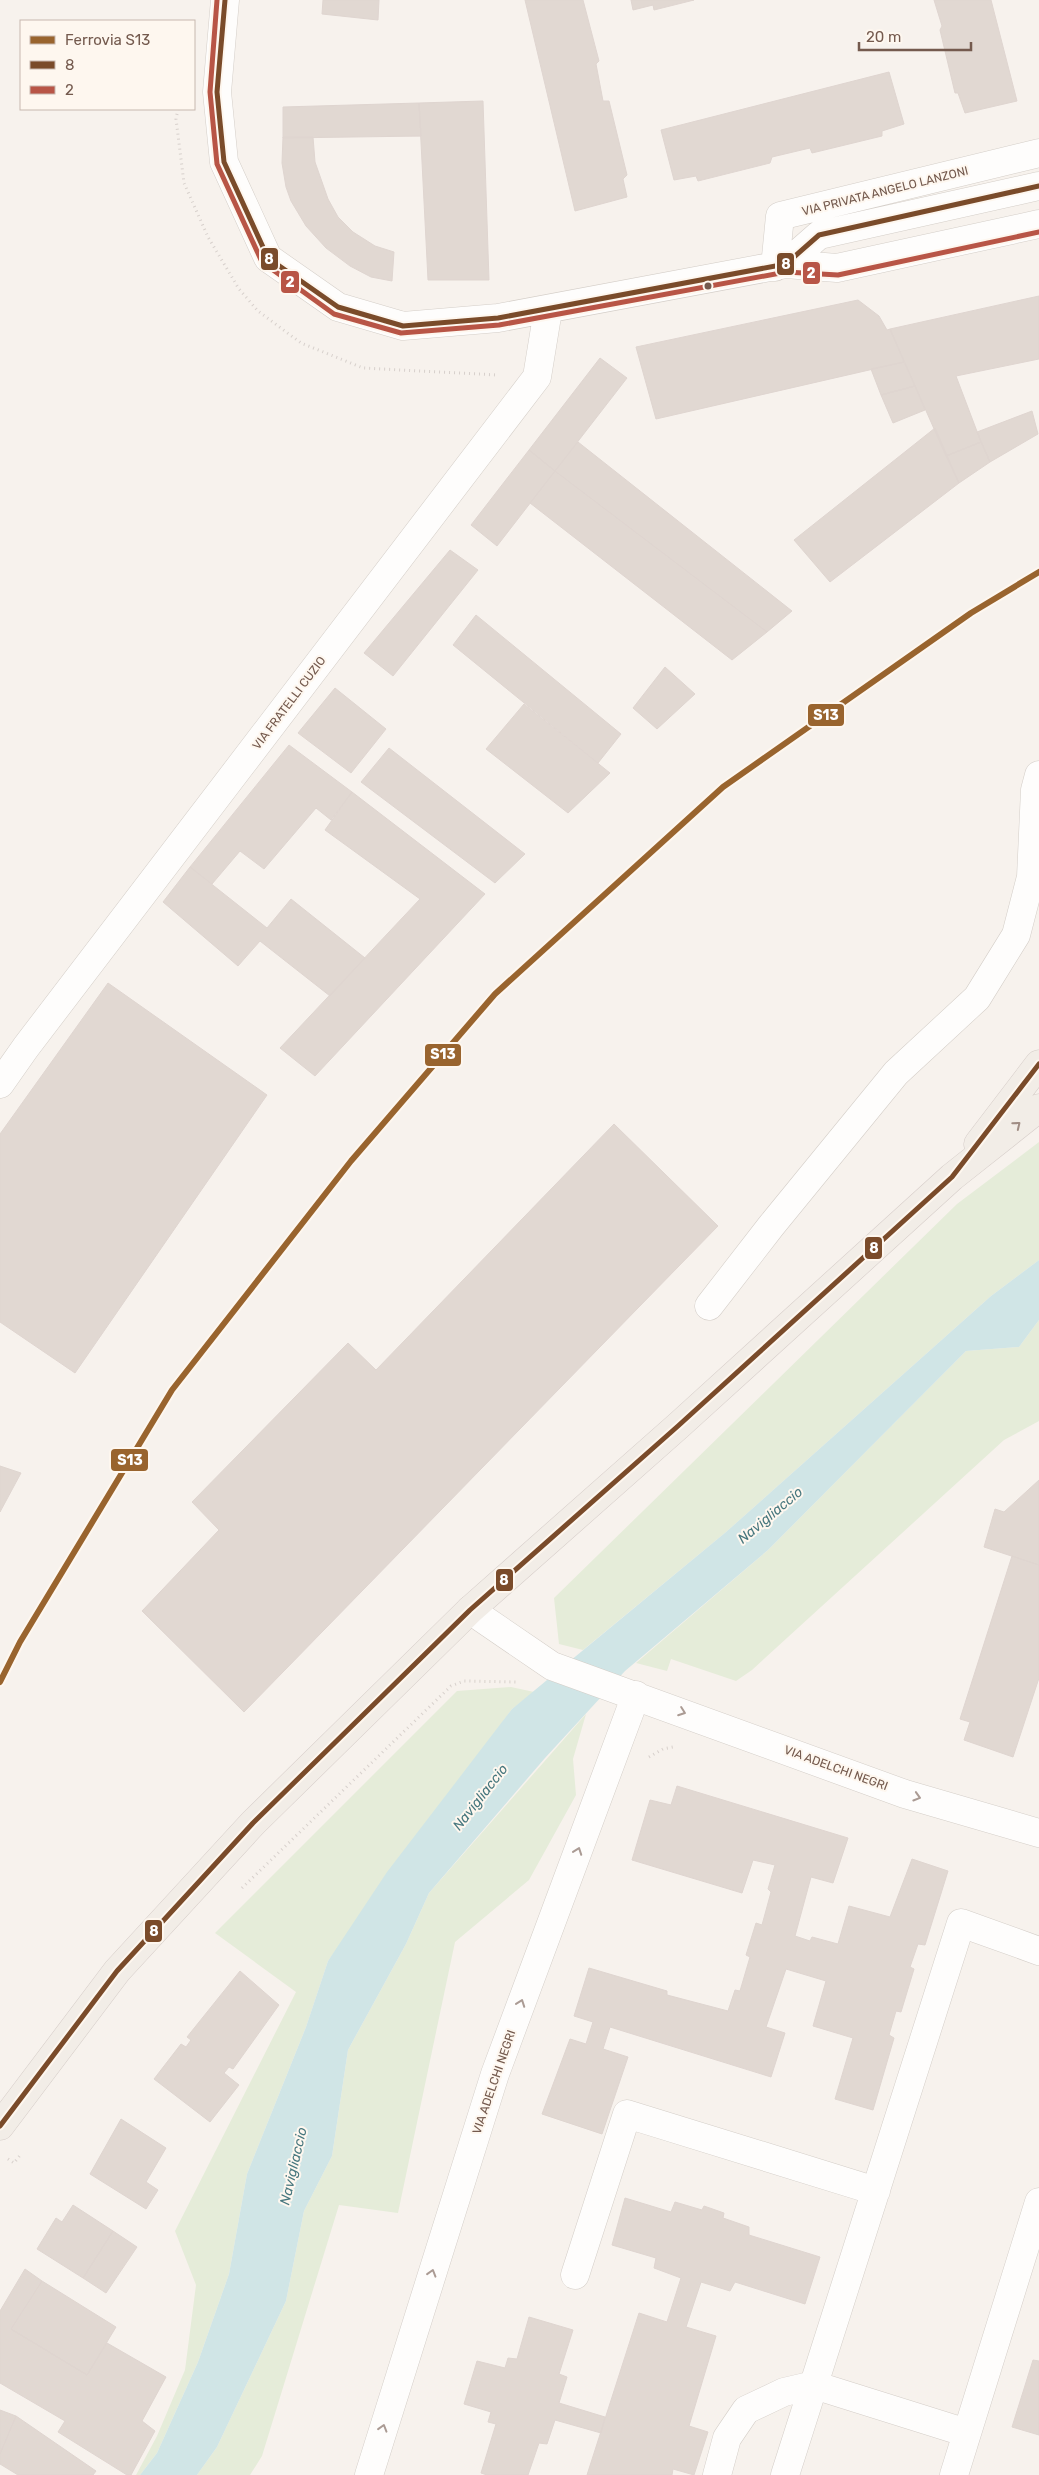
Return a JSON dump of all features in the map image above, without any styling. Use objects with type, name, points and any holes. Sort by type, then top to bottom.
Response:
[{"type":"main road","points":[[952,1177],[1039,1064]]},
{"type":"main road","points":[[0,2126],[118,1971],[253,1823],[470,1610],[678,1426],[952,1177],[1039,1108]]},
{"type":"street","points":[[224,0],[217,92],[224,162],[268,258],[338,307],[403,326],[498,318],[548,310],[781,265],[837,268],[1039,224]]},
{"type":"street","name":"VIA PRIVATA ANGELO LANZONI","points":[[781,265],[780,216],[1039,153]]},
{"type":"street","points":[[781,265],[820,235],[1039,186]]},
{"type":"street","name":"VIA FRATELLI CUZIO","points":[[0,1084],[26,1047],[537,378],[548,310]]},
{"type":"street","points":[[709,1306],[771,1226],[896,1073],[976,998],[1016,934],[1031,877],[1035,790],[1039,776]]},
{"type":"street","name":"VIA ADELCHI NEGRI","points":[[470,1610],[552,1666],[905,1794],[1039,1833]]},
{"type":"street","name":"VIA ADELCHI NEGRI","points":[[369,2475],[495,2074],[636,1695]]},
{"type":"street","points":[[785,2475],[961,1924],[1039,1951]]},
{"type":"street","points":[[575,2276],[627,2114],[876,2191]]},
{"type":"street","points":[[954,2475],[1039,2202]]},
{"type":"street","points":[[717,2475],[726,2438],[746,2410],[784,2392],[814,2385],[967,2434]]},
{"type":"path","points":[[237,1893],[451,1686],[464,1681],[534,1683],[552,1666]]},
{"type":"path","points":[[0,2154],[14,2163],[25,2148]]},
{"type":"green space","points":[[1039,1142],[1039,1260],[991,1296],[726,1532],[583,1650],[559,1644],[554,1598],[957,1204]]},
{"type":"green space","points":[[1039,1320],[1039,1421],[1004,1440],[752,1670],[736,1681],[671,1659],[667,1671],[636,1663],[768,1550],[966,1351],[1019,1347]]},
{"type":"green space","points":[[511,1687],[534,1692],[512,1709],[328,1961],[306,2027],[247,2174],[229,2274],[198,2362],[157,2453],[140,2475],[136,2475],[157,2436],[185,2370],[196,2285],[175,2231],[296,1992],[215,1933],[457,1691]]},
{"type":"green space","points":[[586,1714],[573,1759],[576,1795],[529,1880],[455,1942],[398,2213],[339,2205],[262,2456],[250,2475],[197,2475],[217,2447],[286,2301],[304,2211],[332,2156],[348,2050],[406,1944],[429,1893]]},
{"type":"water","name":"Navigliaccio","points":[[1039,1260],[1039,1320],[1019,1347],[966,1351],[768,1550],[625,1671],[545,1758],[429,1893],[406,1944],[348,2050],[332,2156],[304,2211],[286,2301],[217,2447],[197,2475],[140,2475],[157,2453],[198,2362],[229,2274],[247,2174],[306,2027],[328,1961],[387,1872],[512,1709],[726,1532],[991,1296]]},
{"type":"building","points":[[323,0],[379,0],[378,20],[322,14]]},
{"type":"building","points":[[525,0],[583,0],[599,61],[596,64],[603,101],[609,101],[627,175],[623,179],[627,197],[575,211]]},
{"type":"building","points":[[631,0],[694,0],[654,10],[653,5],[633,10]]},
{"type":"building","points":[[934,0],[991,0],[1017,101],[965,113],[958,93],[955,93],[940,30],[942,26]]},
{"type":"building","points":[[889,72],[904,124],[882,131],[882,136],[812,153],[810,148],[772,157],[770,163],[698,181],[696,176],[674,180],[661,130]]},
{"type":"building","points":[[483,101],[489,280],[428,280],[419,103]]},
{"type":"building","points":[[419,103],[421,136],[283,138],[283,107]]},
{"type":"building","points":[[283,137],[313,137],[315,162],[328,199],[338,217],[353,232],[375,246],[394,252],[392,281],[371,277],[350,266],[326,248],[306,226],[291,201],[286,187],[282,163]]},
{"type":"building","points":[[1039,296],[1039,359],[956,376],[981,442],[946,456],[890,329]]},
{"type":"building","points":[[858,300],[879,316],[887,330],[890,329],[904,362],[656,419],[636,347]]},
{"type":"building","points":[[600,358],[627,378],[555,471],[529,450]]},
{"type":"building","points":[[904,362],[915,386],[881,395],[871,369]]},
{"type":"building","points":[[915,386],[925,410],[893,423],[881,395]]},
{"type":"building","points":[[1032,411],[1038,434],[990,462],[977,432]]},
{"type":"building","points":[[935,428],[959,483],[830,582],[794,540]]},
{"type":"building","points":[[578,442],[792,611],[767,632],[555,471]]},
{"type":"building","points":[[981,442],[990,462],[959,483],[946,456]]},
{"type":"building","points":[[529,450],[555,471],[497,546],[471,525]]},
{"type":"building","points":[[555,471],[767,632],[732,660],[530,503]]},
{"type":"building","points":[[450,550],[478,570],[393,676],[364,653]]},
{"type":"building","points":[[476,615],[621,734],[598,763],[453,645]]},
{"type":"building","points":[[665,667],[695,694],[657,729],[633,708]]},
{"type":"building","points":[[335,688],[386,729],[351,773],[298,733]]},
{"type":"building","points":[[524,704],[610,773],[568,813],[486,749]]},
{"type":"building","points":[[289,745],[352,792],[331,820],[316,808],[264,869],[240,851],[212,884],[190,867]]},
{"type":"building","points":[[389,748],[525,854],[495,883],[361,782]]},
{"type":"building","points":[[352,792],[485,894],[315,1076],[280,1048],[420,899],[325,830]]},
{"type":"building","points":[[190,867],[267,928],[291,899],[365,958],[330,996],[260,941],[238,966],[163,902]]},
{"type":"building","points":[[108,983],[267,1095],[75,1373],[0,1322],[0,1134]]},
{"type":"building","points":[[614,1124],[718,1226],[244,1712],[142,1611],[219,1530],[192,1502],[348,1343],[376,1370]]},
{"type":"building","points":[[0,1466],[21,1473],[0,1512]]},
{"type":"building","points":[[1039,1480],[1039,1565],[984,1547],[995,1509],[1004,1512]]},
{"type":"building","points":[[1012,1556],[1039,1565],[1039,1678],[1013,1757],[964,1740],[970,1722],[960,1719]]},
{"type":"building","points":[[677,1786],[848,1838],[833,1883],[811,1877],[795,1936],[810,1941],[812,1937],[838,1944],[849,1906],[890,1917],[912,1859],[948,1871],[925,1945],[918,1944],[910,1967],[914,1969],[901,2012],[896,2011],[889,2035],[894,2038],[873,2110],[835,2099],[853,2038],[813,2026],[826,1981],[786,1969],[766,2027],[785,2033],[771,2077],[610,2027],[603,2049],[628,2057],[602,2134],[542,2114],[570,2039],[586,2044],[593,2022],[574,2016],[589,1968],[667,1991],[667,1995],[728,2011],[735,1990],[740,1991],[750,1957],[746,1955],[756,1923],[762,1925],[771,1892],[768,1889],[775,1865],[753,1860],[742,1893],[632,1860],[650,1800],[671,1805]]},
{"type":"building","points":[[240,1971],[279,2005],[233,2069],[229,2067],[224,2073],[239,2085],[210,2122],[154,2079],[181,2044],[186,2047],[191,2040],[187,2037]]},
{"type":"building","points":[[121,2119],[166,2148],[146,2182],[158,2190],[146,2209],[90,2174]]},
{"type":"building","points":[[625,2198],[671,2212],[675,2202],[702,2210],[704,2206],[724,2213],[723,2218],[749,2227],[749,2235],[820,2257],[805,2304],[735,2282],[730,2291],[701,2282],[686,2327],[716,2336],[689,2426],[708,2432],[694,2475],[673,2469],[672,2475],[587,2475],[639,2313],[667,2322],[681,2278],[654,2268],[656,2258],[612,2245]]},
{"type":"building","points":[[73,2205],[113,2231],[83,2278],[37,2249],[56,2218],[62,2222]]},
{"type":"building","points":[[113,2231],[137,2247],[106,2293],[83,2278]]},
{"type":"building","points":[[25,2269],[42,2281],[11,2329],[87,2375],[107,2343],[166,2377],[142,2421],[155,2431],[131,2475],[127,2475],[58,2432],[65,2421],[0,2383],[0,2311]]},
{"type":"building","points":[[42,2281],[116,2327],[87,2375],[11,2329]]},
{"type":"building","points":[[529,2317],[573,2330],[559,2374],[567,2377],[559,2403],[605,2417],[601,2433],[555,2420],[547,2444],[539,2443],[528,2475],[487,2475],[481,2473],[496,2424],[488,2422],[491,2412],[464,2404],[477,2361],[505,2368],[508,2358],[517,2359]]},
{"type":"building","points":[[1033,2360],[1039,2361],[1039,2435],[1012,2427]]},
{"type":"building","points":[[0,2410],[16,2416],[0,2454]]},
{"type":"building","points":[[16,2416],[96,2471],[93,2475],[18,2475],[0,2464],[0,2454]]},
{"type":"rail line","name":"S13","points":[[0,1682],[20,1642],[172,1390],[351,1161],[495,994],[723,787],[971,613],[1039,572]]},
{"type":"transit line","name":"2","points":[[217,0],[210,92],[217,164],[262,262],[334,314],[401,333],[499,325],[786,272],[838,275],[1039,232]]},
{"type":"transit line","name":"8","points":[[225,0],[217,92],[224,162],[268,258],[338,307],[403,326],[498,318],[786,264],[819,235],[1039,186]]},
{"type":"transit line","name":"8","points":[[0,2126],[117,1971],[253,1823],[470,1610],[678,1426],[952,1177],[1039,1064]]}]
